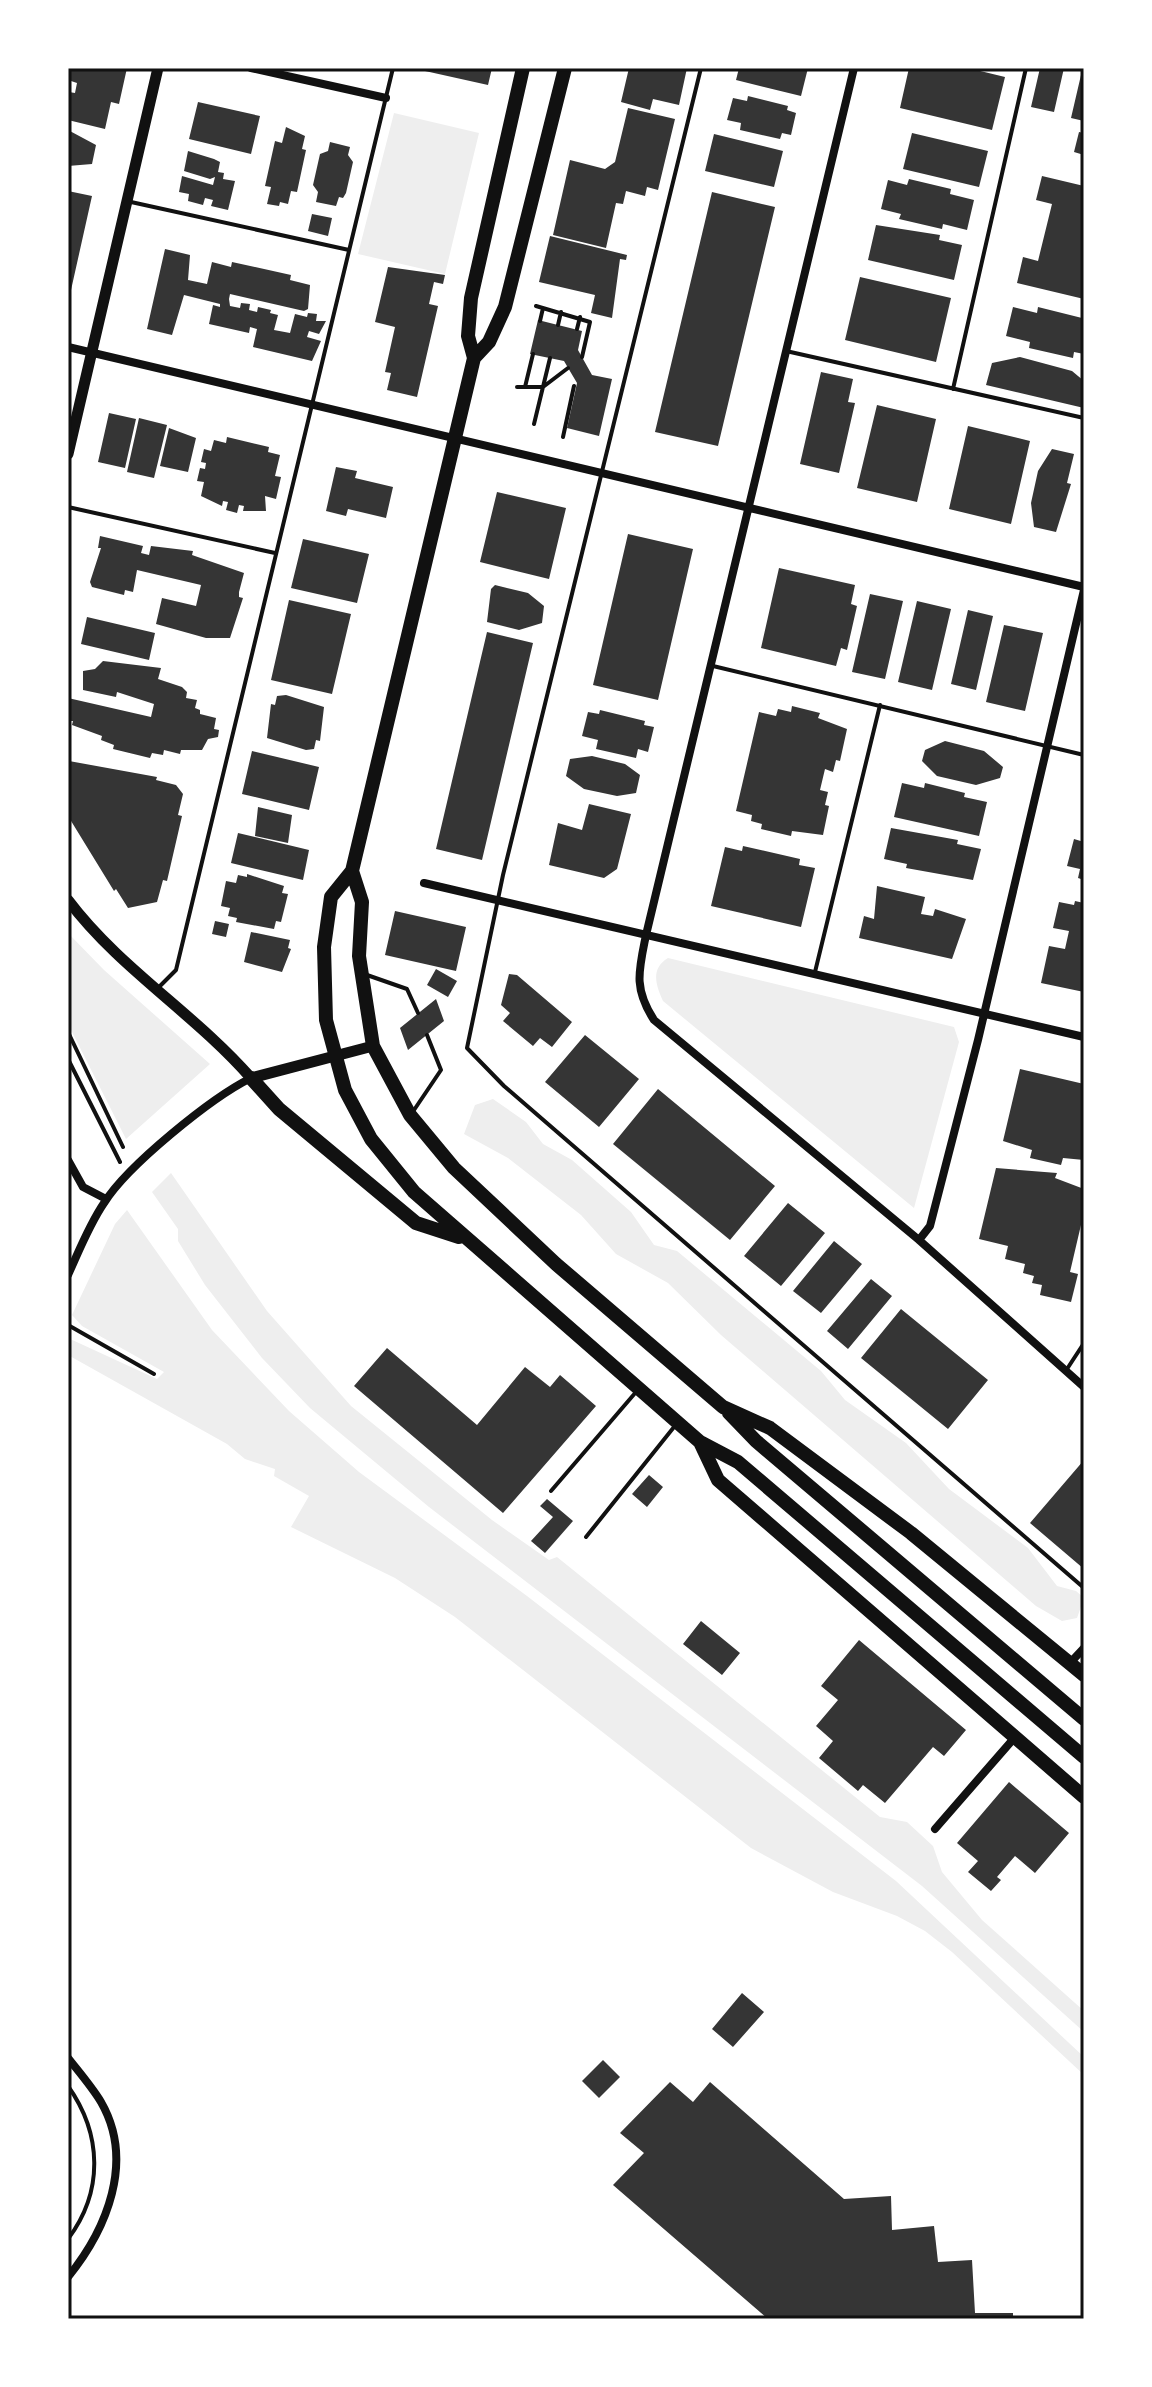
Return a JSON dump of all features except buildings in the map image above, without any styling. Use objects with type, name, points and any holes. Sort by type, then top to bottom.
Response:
[{"type":"main road","points":[[474,358],[468,336],[471,298],[523,68]]},
{"type":"main road","points":[[565,68],[505,307],[489,342],[474,358],[352,871],[331,897],[324,947],[326,1020],[334,1056],[345,1090],[371,1139],[414,1192],[700,1442],[738,1462],[1084,1757]]},
{"type":"main road","points":[[352,871],[362,902],[361,973],[373,1046],[410,1115],[454,1168],[506,1219],[723,1407],[756,1441],[1084,1719]]},
{"type":"main road","points":[[251,1078],[279,1109],[416,1223],[467,1239]]},
{"type":"main road","points":[[723,1407],[770,1428],[911,1533],[1084,1675]]},
{"type":"main road","points":[[700,1442],[718,1480],[1084,1797]]},
{"type":"street","points":[[68,454],[158,68]]},
{"type":"street","points":[[251,68],[386,98]]},
{"type":"street","points":[[854,68],[646,935],[638,984],[640,996],[654,1020],[919,1240],[1084,1387]]},
{"type":"street","points":[[68,347],[1084,589],[984,1015],[930,1226],[919,1240]]},
{"type":"street","points":[[424,883],[1084,1037]]},
{"type":"street","points":[[68,900],[118,957],[219,1042],[251,1078]]},
{"type":"street","points":[[68,1275],[106,1199],[128,1174],[228,1089],[251,1078],[373,1046]]},
{"type":"street","points":[[68,1160],[83,1187],[106,1199]]},
{"type":"street","points":[[1070,1663],[1084,1648]]},
{"type":"street","points":[[935,1829],[1015,1737]]},
{"type":"street","points":[[68,2058],[102,2104],[118,2146],[113,2194],[92,2247],[68,2277]]},
{"type":"lane","points":[[157,989],[176,970],[393,68]]},
{"type":"lane","points":[[701,68],[498,900],[467,1048],[472,1058],[1084,1588]]},
{"type":"lane","points":[[953,389],[1026,68]]},
{"type":"lane","points":[[128,202],[349,250]]},
{"type":"lane","points":[[536,306],[590,322],[582,357]]},
{"type":"lane","points":[[540,321],[543,308]]},
{"type":"lane","points":[[558,325],[561,312]]},
{"type":"lane","points":[[577,329],[580,317]]},
{"type":"lane","points":[[785,351],[1084,418]]},
{"type":"lane","points":[[525,387],[533,354]]},
{"type":"lane","points":[[534,424],[550,358]]},
{"type":"lane","points":[[517,387],[543,387],[568,368]]},
{"type":"lane","points":[[68,507],[275,553]]},
{"type":"lane","points":[[710,665],[1084,755]]},
{"type":"lane","points":[[814,975],[880,704]]},
{"type":"lane","points":[[361,973],[407,989],[418,1013]]},
{"type":"lane","points":[[410,1115],[441,1070],[427,1035]]},
{"type":"lane","points":[[68,1325],[154,1374]]},
{"type":"lane","points":[[1065,1370],[1084,1343]]},
{"type":"lane","points":[[551,1491],[640,1388]]},
{"type":"lane","points":[[586,1537],[678,1422]]},
{"type":"path","points":[[563,437],[574,386]]},
{"type":"path","points":[[68,1032],[123,1147]]},
{"type":"path","points":[[68,1059],[114,1153]]},
{"type":"path","points":[[68,2086],[91,2132],[96,2165],[85,2211],[68,2239]]},
{"type":"shaded area","points":[[394,113],[479,133],[445,274],[358,254]]},
{"type":"shaded area","points":[[68,933],[104,970],[210,1064],[126,1139],[68,1024]]},
{"type":"shaded area","points":[[668,958],[954,1027],[959,1042],[914,1208],[663,1001],[657,972]]},
{"type":"shaded area","points":[[493,1099],[526,1122],[543,1144],[572,1160],[631,1212],[654,1245],[677,1251],[821,1371],[845,1400],[906,1443],[949,1489],[1028,1548],[1057,1586],[1076,1591],[1084,1598],[1077,1618],[1062,1621],[1036,1606],[721,1335],[668,1283],[616,1254],[581,1215],[508,1158],[464,1134],[475,1105]]},
{"type":"shaded area","points":[[171,1173],[267,1311],[351,1406],[492,1520],[549,1560],[557,1557],[880,1817],[907,1822],[933,1846],[942,1872],[982,1920],[1084,2011],[1084,2032],[922,1886],[429,1507],[310,1408],[262,1358],[205,1285],[178,1241],[178,1229],[152,1192]]},
{"type":"shaded area","points":[[127,1210],[212,1330],[289,1411],[359,1472],[527,1596],[896,1881],[1084,2057],[1084,2075],[952,1952],[925,1931],[897,1916],[833,1892],[751,1848],[455,1617],[395,1578],[291,1527],[309,1496],[274,1476],[275,1469],[245,1459],[227,1444],[68,1355],[68,1338],[157,1379],[164,1372],[82,1326],[72,1315],[115,1224]]}]
